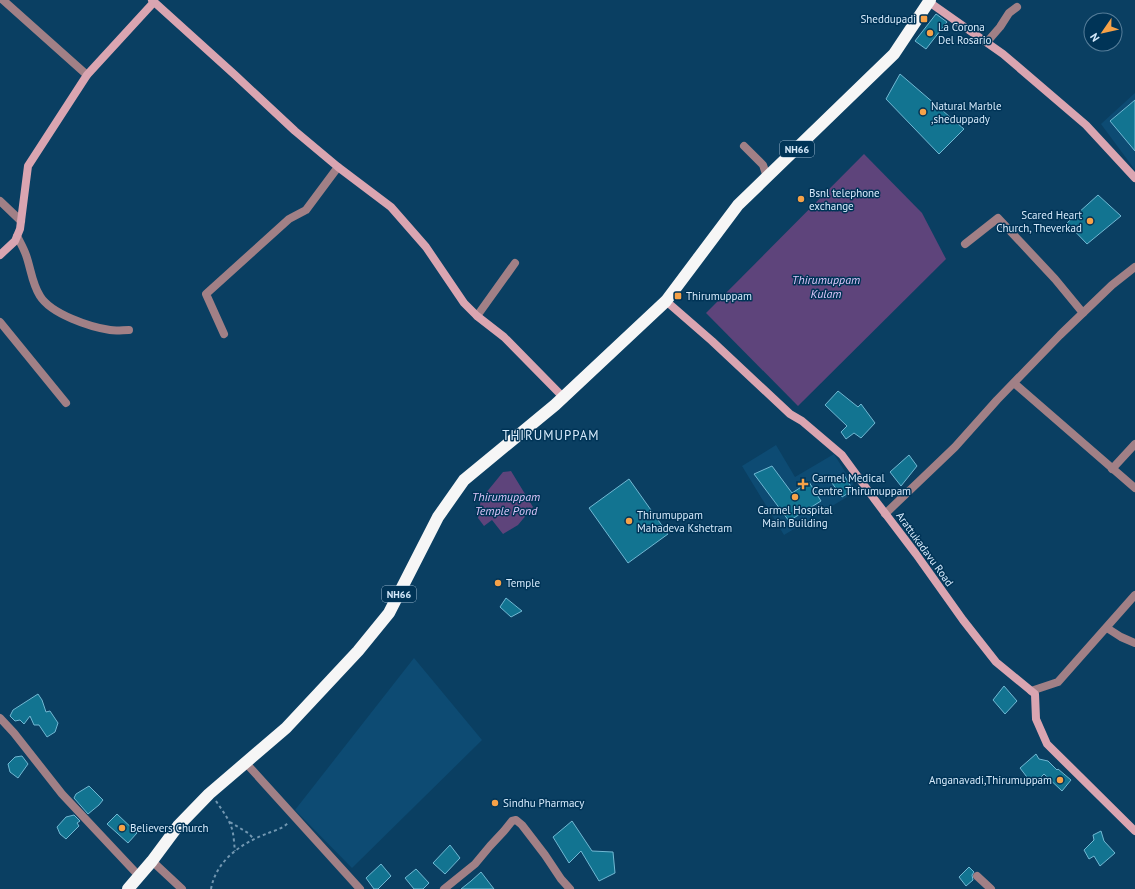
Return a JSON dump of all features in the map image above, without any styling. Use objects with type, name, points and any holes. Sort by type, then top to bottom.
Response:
[{"type":"highway","name":"NH66","points":[[128,889],[152,861],[178,826],[209,794],[286,728],[358,651],[389,613],[438,517],[464,480],[563,397],[666,301],[738,205],[894,54],[930,1]]},
{"type":"street","points":[[3,0],[87,75]]},
{"type":"street","points":[[0,255],[15,241],[20,229],[28,166],[87,75],[153,1],[295,131],[338,167],[391,207],[426,247],[464,303],[477,316],[504,337],[563,397]]},
{"type":"street","points":[[930,1],[1003,54],[1086,125],[1135,178]]},
{"type":"street","points":[[987,42],[1000,27],[1009,13],[1016,7]]},
{"type":"street","points":[[744,146],[763,165],[767,177]]},
{"type":"street","points":[[224,334],[206,294],[289,219],[306,210],[338,167]]},
{"type":"street","points":[[0,201],[21,221]]},
{"type":"street","points":[[965,244],[998,218],[1056,279],[1083,313]]},
{"type":"street","points":[[17,236],[26,256],[31,276],[40,296],[50,308],[64,316],[84,323],[111,330],[129,330]]},
{"type":"street","points":[[477,316],[515,262]]},
{"type":"street","points":[[885,514],[955,447],[997,400],[1060,335],[1112,285],[1135,267]]},
{"type":"street","name":"Arattukadavu Road","points":[[666,301],[712,341],[790,414],[802,421],[842,456],[916,554],[963,620],[996,662],[1031,691]]},
{"type":"street","points":[[0,322],[66,403]]},
{"type":"street","points":[[1014,383],[1135,488]]},
{"type":"street","points":[[1112,469],[1135,444]]},
{"type":"street","points":[[1135,595],[1058,682],[1031,691],[1035,694],[1036,719],[1047,744],[1135,832]]},
{"type":"street","points":[[1107,628],[1121,637],[1135,643]]},
{"type":"street","points":[[0,718],[14,733],[62,794],[139,876]]},
{"type":"street","points":[[245,762],[360,889]]},
{"type":"street","points":[[444,889],[475,864],[512,821],[516,820],[522,825],[570,889]]},
{"type":"street","points":[[152,861],[182,889]]},
{"type":"street","points":[[977,876],[992,889]]},
{"type":"path","points":[[209,794],[216,801],[229,821],[235,851]]},
{"type":"path","points":[[211,889],[219,867],[227,857],[244,844],[285,826],[291,819]]},
{"type":"path","points":[[229,821],[254,839]]},
{"type":"shaded area","points":[[1135,93],[1135,170],[1101,124]]},
{"type":"shaded area","name":"Carmel Medical Centre Thirumuppam","points":[[776,445],[795,477],[834,454],[857,491],[784,535],[742,466]]},
{"type":"shaded area","points":[[414,658],[482,740],[352,868],[295,810]]},
{"type":"water","name":"Thirumuppam Kulam","points":[[864,154],[922,213],[946,259],[798,406],[706,313]]},
{"type":"water","name":"Thirumuppam Temple Pond","points":[[511,471],[533,507],[518,525],[503,534],[492,520],[484,526],[478,518],[481,499],[503,472]]},
{"type":"building","name":"La Corona Del Rosario","points":[[936,14],[947,22],[926,49],[915,41]]},
{"type":"building","points":[[900,74],[964,129],[939,154],[886,99]]},
{"type":"building","points":[[1135,100],[1135,151],[1110,121]]},
{"type":"building","points":[[1098,195],[1121,216],[1087,244],[1067,223]]},
{"type":"building","points":[[838,391],[858,407],[861,404],[875,423],[861,438],[854,433],[846,439],[841,432],[847,426],[825,405]]},
{"type":"building","points":[[909,455],[917,466],[901,486],[890,472]]},
{"type":"building","name":"Carmel Hospital Main Building","points":[[772,466],[792,493],[809,482],[821,501],[789,521],[754,474]]},
{"type":"building","points":[[844,475],[853,490],[842,497],[832,483]]},
{"type":"building","name":"Thirumuppam Mahadeva Kshetram","points":[[629,479],[668,534],[628,563],[589,508]]},
{"type":"building","points":[[506,598],[522,611],[511,617],[500,607]]},
{"type":"building","points":[[1004,686],[1017,701],[1005,714],[993,700]]},
{"type":"building","points":[[38,694],[42,700],[46,712],[50,711],[58,723],[55,732],[47,737],[39,725],[34,725],[30,716],[24,724],[20,720],[15,721],[10,716],[13,710]]},
{"type":"building","points":[[1036,754],[1039,759],[1048,761],[1057,770],[1058,769],[1071,780],[1062,791],[1044,774],[1033,785],[1020,768]]},
{"type":"building","points":[[22,756],[28,764],[18,778],[10,772],[8,764],[15,757]]},
{"type":"building","points":[[89,786],[103,800],[88,814],[74,798],[76,794]]},
{"type":"building","name":"Believers Church","points":[[117,814],[137,833],[128,843],[107,824]]},
{"type":"building","points":[[74,815],[80,821],[77,823],[79,826],[66,839],[60,834],[57,827],[66,817]]},
{"type":"building","points":[[572,821],[592,851],[613,852],[615,873],[599,881],[581,851],[569,863],[553,837]]},
{"type":"building","points":[[1101,831],[1104,841],[1115,853],[1100,866],[1094,856],[1089,859],[1084,850],[1094,840],[1093,835]]},
{"type":"building","points":[[450,845],[460,858],[445,874],[433,863]]},
{"type":"building","points":[[381,864],[391,876],[378,889],[374,889],[366,878]]},
{"type":"building","points":[[969,867],[974,872],[972,875],[973,880],[966,886],[959,877]]},
{"type":"building","points":[[416,869],[429,883],[423,889],[414,889],[405,878]]},
{"type":"building","points":[[481,872],[494,889],[461,889],[471,881]]},
{"type":"place","name":"Sheddupadi","points":[[924,19]]},
{"type":"place","name":"La Corona Del Rosario","points":[[930,33]]},
{"type":"place","name":"Natural Marble ,sheduppady","points":[[923,112]]},
{"type":"place","name":"Bsnl telephone exchange","points":[[801,199]]},
{"type":"place","name":"Scared Heart Church, Theverkad","points":[[1090,221]]},
{"type":"place","name":"Thirumuppam","points":[[678,296]]},
{"type":"place","name":"Carmel Medical Centre Thirumuppam","points":[[803,484]]},
{"type":"place","name":"Carmel Hospital Main Building","points":[[795,497]]},
{"type":"place","name":"Thirumuppam Mahadeva Kshetram","points":[[629,521]]},
{"type":"place","name":"Temple","points":[[498,583]]},
{"type":"place","name":"Anganavadi,Thirumuppam","points":[[1060,780]]},
{"type":"place","name":"Sindhu Pharmacy","points":[[495,803]]},
{"type":"place","name":"Believers Church","points":[[122,828]]},
{"type":"district","name":"THIRUMUPPAM","points":[[551,435]]}]
